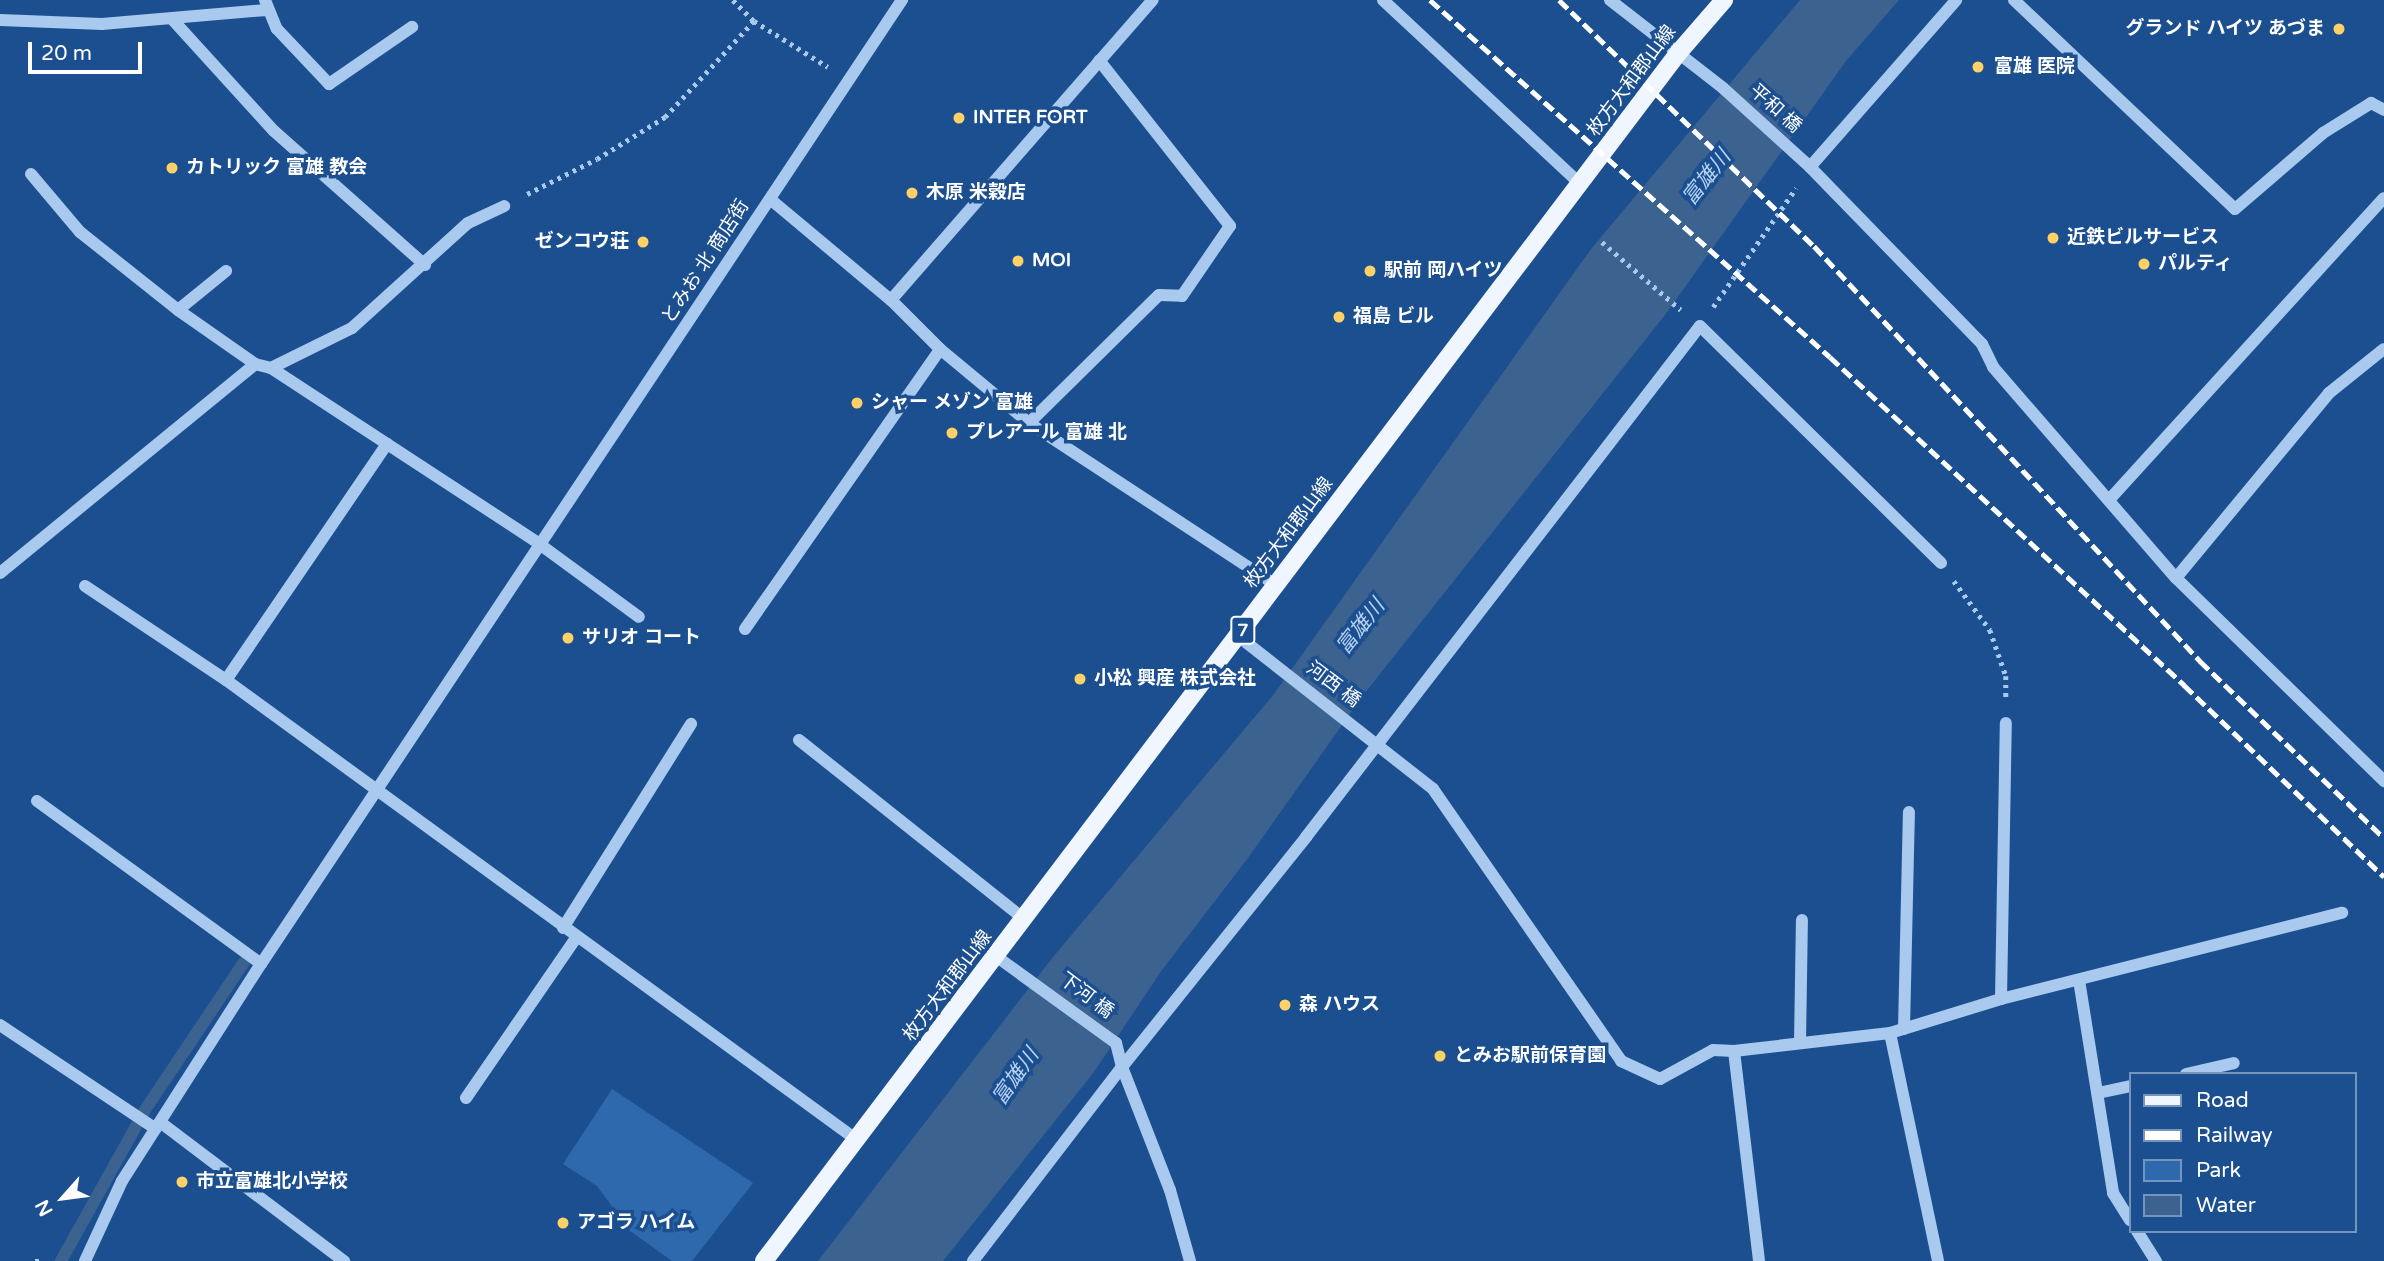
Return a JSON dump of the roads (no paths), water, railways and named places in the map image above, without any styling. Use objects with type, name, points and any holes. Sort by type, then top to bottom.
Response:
[{"type":"main road","name":"枚方大和郡山線","points":[[764,1261],[997,957],[1679,52],[1724,0]]},
{"type":"street","name":"とみお 北 商店街","points":[[85,1261],[122,1181],[261,964],[538,543],[902,0]]},
{"type":"street","points":[[891,300],[1153,0]]},
{"type":"street","points":[[1383,0],[1580,184]]},
{"type":"street","name":"平和 橋","points":[[1610,0],[1723,88],[1805,163],[1982,344],[1993,367],[2176,578],[2384,781]]},
{"type":"street","points":[[1805,163],[1956,0]]},
{"type":"street","points":[[2014,0],[2235,209],[2323,133],[2371,103],[2384,110]]},
{"type":"street","points":[[0,20],[102,24],[172,19],[266,5],[276,29],[329,84],[412,27]]},
{"type":"street","points":[[172,19],[274,131],[425,265]]},
{"type":"street","points":[[1029,423],[1159,295],[1182,296],[1230,226],[1099,60]]},
{"type":"street","points":[[31,174],[80,232],[178,310],[255,364],[271,369],[538,543],[639,617]]},
{"type":"street","points":[[2109,500],[2384,198]]},
{"type":"street","points":[[770,200],[891,300],[940,349],[1029,423],[1276,585]]},
{"type":"street","points":[[271,369],[352,328],[425,265],[468,223],[504,206]]},
{"type":"street","points":[[178,310],[226,271]]},
{"type":"street","points":[[973,1261],[1699,326],[1941,563]]},
{"type":"street","points":[[745,629],[940,349]]},
{"type":"street","points":[[2176,578],[2329,393],[2384,349]]},
{"type":"street","points":[[0,573],[255,364]]},
{"type":"street","points":[[226,680],[387,443]]},
{"type":"street","points":[[85,586],[226,680],[576,938],[857,1140]]},
{"type":"street","name":"河西 橋","points":[[1238,636],[1433,789],[1620,1061],[1660,1080],[1713,1049],[1734,1051]]},
{"type":"street","points":[[2001,999],[2006,723]]},
{"type":"street","points":[[563,928],[691,724]]},
{"type":"street","points":[[799,740],[1024,919]]},
{"type":"street","points":[[37,801],[261,964]]},
{"type":"street","points":[[1904,1029],[1909,812]]},
{"type":"street","points":[[1759,1261],[1734,1051],[1890,1033],[2001,999],[2342,913]]},
{"type":"street","points":[[1800,1043],[1802,920]]},
{"type":"street","points":[[466,1098],[576,938]]},
{"type":"street","name":"下河 橋","points":[[997,957],[1116,1043],[1122,1067]]},
{"type":"street","points":[[2078,981],[2113,1193],[2128,1217]]},
{"type":"street","points":[[0,1025],[158,1126],[344,1261]]},
{"type":"street","points":[[1890,1033],[1938,1261]]},
{"type":"street","points":[[2195,1072],[2234,1063]]},
{"type":"street","points":[[1122,1067],[1170,1190],[1190,1261]]},
{"type":"street","points":[[2098,1093],[2128,1086]]},
{"type":"street","points":[[2138,1233],[2156,1261]]},
{"type":"water","name":"富雄川","points":[[1800,0],[1899,0],[1846,61],[1665,315],[1364,694],[1248,858],[1162,970],[1094,1072],[943,1261],[818,1261],[1053,957],[1274,694],[1591,249]]},
{"type":"waterway","points":[[61,1261],[145,1110],[244,962]]},
{"type":"railway","points":[[1430,0],[1830,357],[2184,685],[2384,877]]},
{"type":"railway","points":[[1559,0],[1814,246],[2200,661],[2384,838]]},
{"type":"place","name":"グランド ハイツ あづま","points":[[2339,29]]},
{"type":"place","name":"富雄 医院","points":[[1978,67]]},
{"type":"place","name":"INTER FORT","points":[[959,118]]},
{"type":"place","name":"カトリック 富雄 教会","points":[[172,168]]},
{"type":"place","name":"木原 米穀店","points":[[912,193]]},
{"type":"place","name":"近鉄ビルサービス","points":[[2053,238]]},
{"type":"place","name":"ゼンコウ荘","points":[[643,242]]},
{"type":"place","name":"MOI","points":[[1018,261]]},
{"type":"place","name":"パルティ","points":[[2144,264]]},
{"type":"place","name":"駅前 岡ハイツ","points":[[1370,271]]},
{"type":"place","name":"福島 ビル","points":[[1339,317]]},
{"type":"place","name":"シャー メゾン 富雄","points":[[857,403]]},
{"type":"place","name":"プレアール 富雄 北","points":[[952,433]]},
{"type":"place","name":"サリオ コート","points":[[568,638]]},
{"type":"place","name":"小松 興産 株式会社","points":[[1080,679]]},
{"type":"place","name":"森 ハウス","points":[[1285,1005]]},
{"type":"place","name":"とみお駅前保育園","points":[[1440,1056]]},
{"type":"place","name":"市立富雄北小学校","points":[[182,1182]]},
{"type":"place","name":"アゴラ ハイム","points":[[563,1223]]}]
